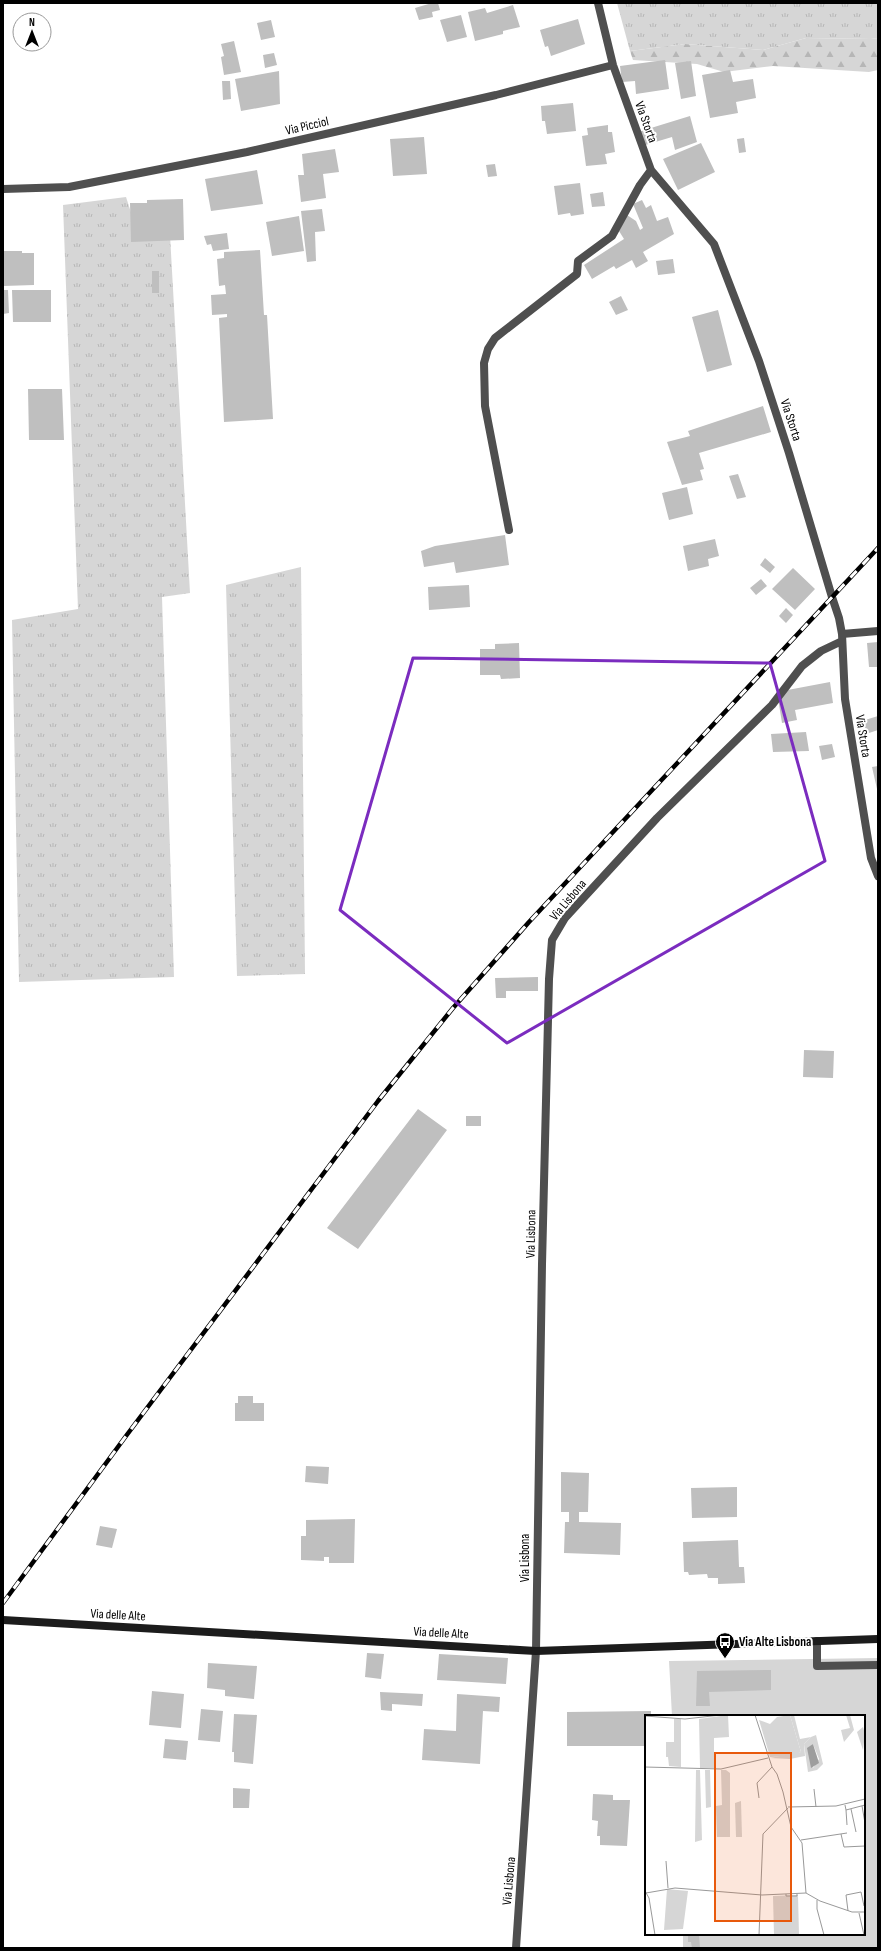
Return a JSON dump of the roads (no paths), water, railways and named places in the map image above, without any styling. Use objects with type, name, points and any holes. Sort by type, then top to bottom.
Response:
[{"type":"street","name":"Via Storta","points":[[598,3],[612,65],[651,170],[714,244],[759,361],[789,453],[839,618],[842,638],[846,706],[871,858],[878,876]]},
{"type":"street","name":"Via Picciol","points":[[3,190],[69,187],[247,152],[496,95],[612,65]]},
{"type":"street","points":[[509,530],[485,406],[484,363],[488,349],[495,338],[577,274],[578,260],[612,236],[640,185],[651,170]]},
{"type":"street","points":[[842,638],[878,631]]},
{"type":"street","name":"Via Lisbona","points":[[516,1948],[536,1651],[542,1264],[549,979],[552,940],[565,918],[578,903],[657,818],[772,705],[802,666],[821,651],[842,638]]},
{"type":"street","name":"Via delle Alte","points":[[3,1620],[536,1651],[878,1639]]},
{"type":"street","points":[[817,1641],[817,1666],[878,1665]]},
{"type":"railway","points":[[3,1603],[126,1436],[378,1101],[453,1008],[529,922],[878,548]]},
{"type":"place","name":"Via Alte Lisbona","points":[[725,1659]]}]
